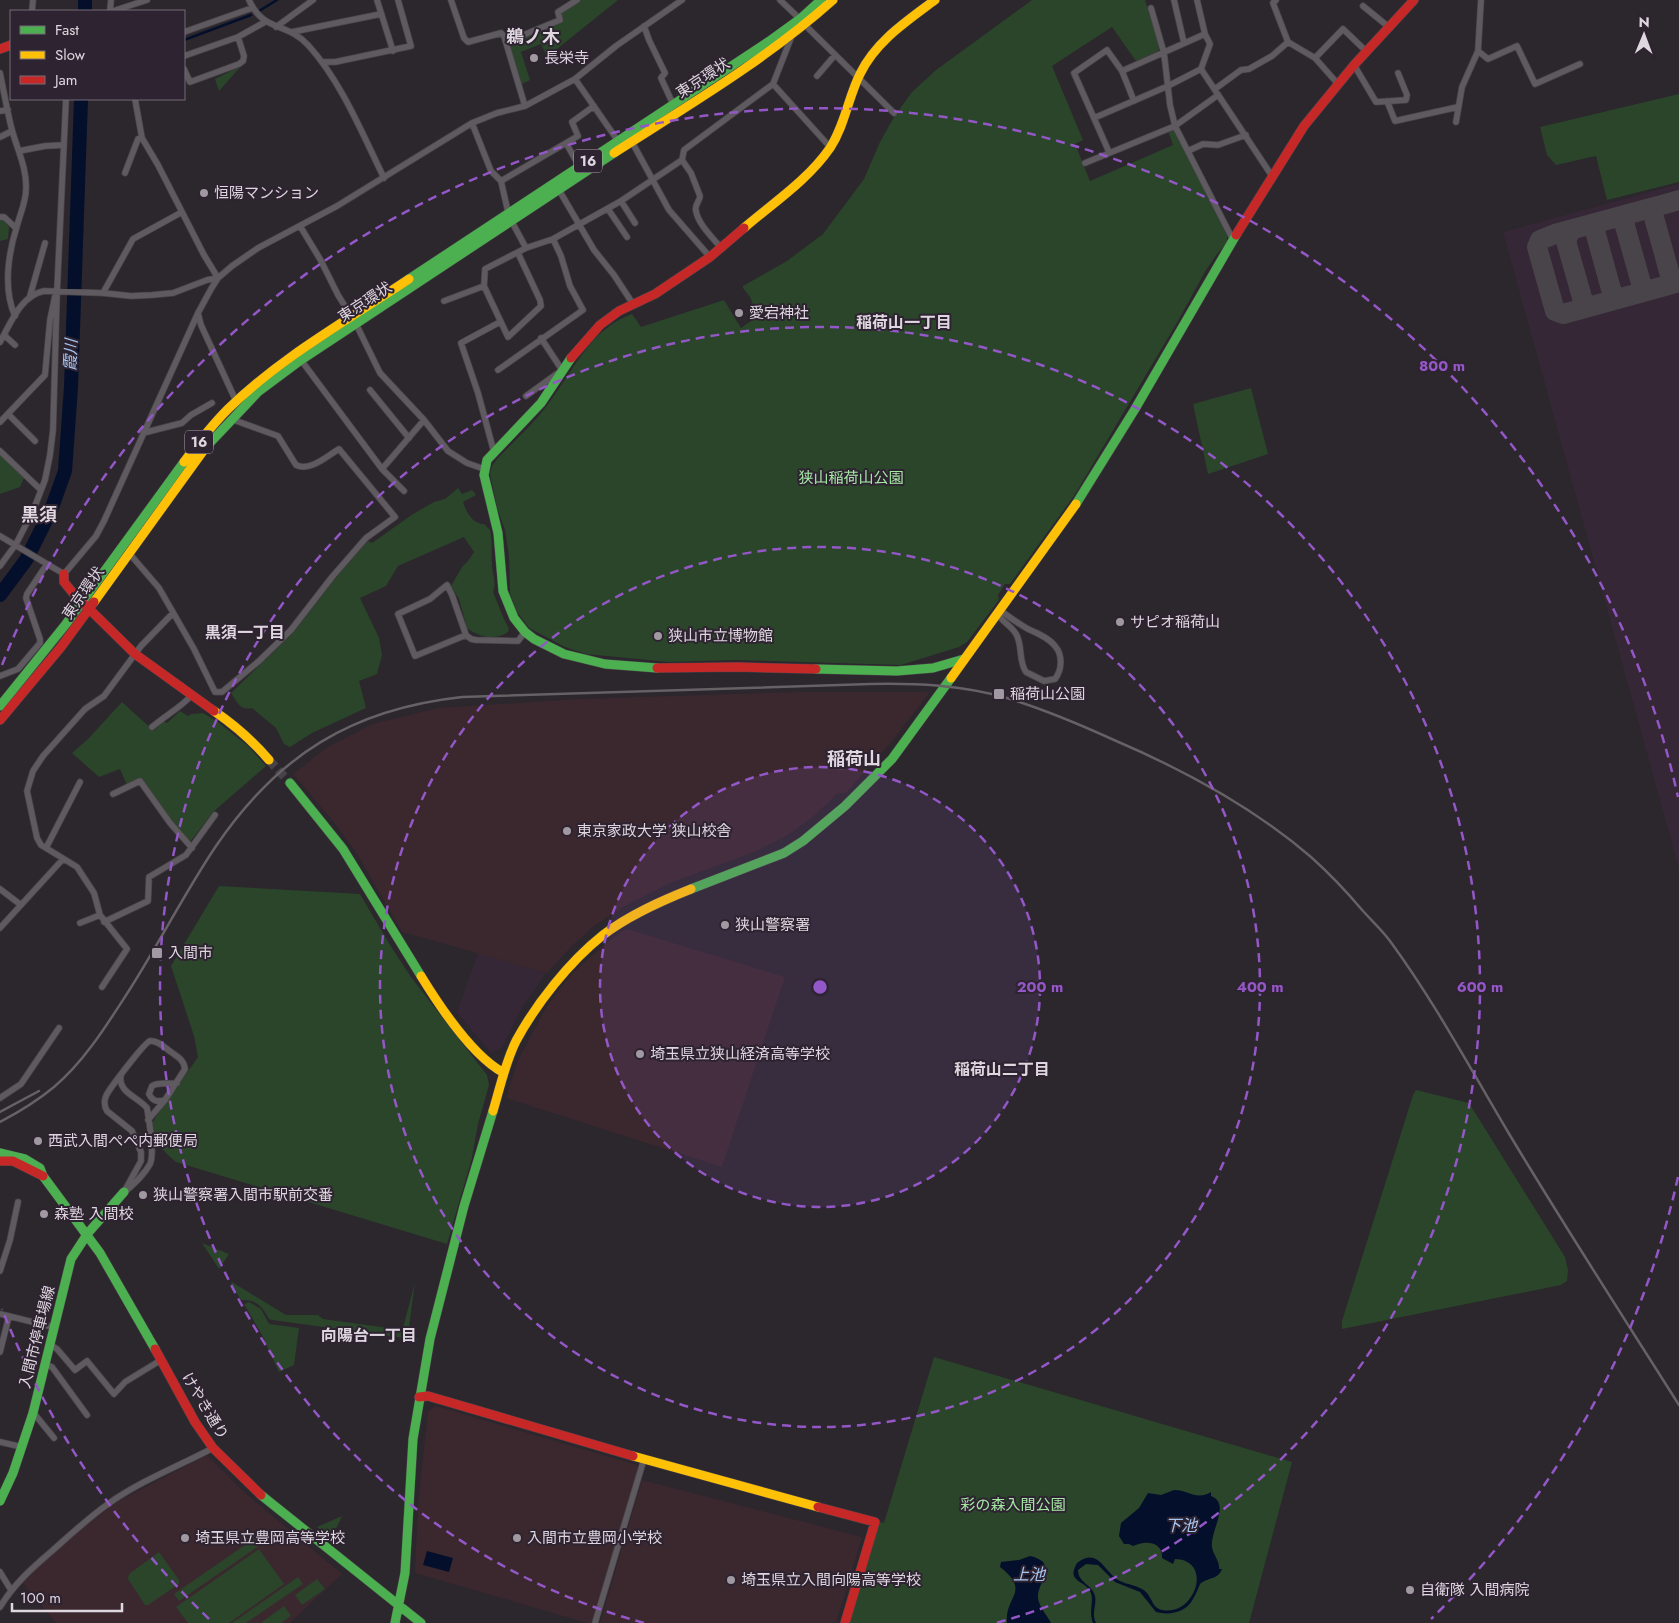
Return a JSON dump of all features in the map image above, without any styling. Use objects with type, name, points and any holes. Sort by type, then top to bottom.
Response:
[{"type":"main road","name":"東京環状","points":[[0,706],[129,553],[191,466],[230,419],[258,392],[354,321],[508,212],[618,141],[630,139],[673,104],[802,22],[833,0]]},
{"type":"main road","points":[[935,0],[883,41],[866,64],[858,78],[844,119],[830,147],[809,173],[722,249],[656,294],[619,311],[600,325],[562,370],[541,403],[487,460],[484,469],[485,483],[500,546],[503,591],[514,618],[534,639],[578,658],[605,664],[667,669],[737,667],[897,671],[933,668],[964,659]]},
{"type":"main road","points":[[395,1623],[400,1606],[405,1573],[411,1464],[419,1397],[430,1339],[464,1206],[504,1073],[515,1043],[538,1004],[564,973],[603,935],[652,905],[784,853],[803,841],[846,806],[892,759],[1096,474],[1233,240],[1304,126],[1354,65],[1414,0]]},
{"type":"main road","name":"東京環状","points":[[0,720],[56,654],[135,528],[201,440],[236,401],[284,362],[354,321],[512,222],[630,139],[791,36],[819,1]]},
{"type":"main road","points":[[64,574],[64,582],[136,654],[166,678],[238,728],[253,741],[269,760]]},
{"type":"main road","points":[[290,783],[343,848],[434,998],[482,1056],[493,1067],[504,1073]]},
{"type":"main road","name":"けやき通り","points":[[0,1153],[18,1156],[40,1168],[43,1176],[87,1233],[110,1269],[191,1416],[213,1448],[254,1489],[421,1623]]},
{"type":"main road","name":"けやき通り","points":[[0,1161],[13,1161],[43,1176]]},
{"type":"main road","name":"入間市停車場線","points":[[0,1501],[9,1484],[22,1447],[70,1260],[77,1246],[87,1233],[124,1192]]},
{"type":"main road","points":[[419,1397],[428,1396],[644,1459],[875,1522],[845,1623]]},
{"type":"street","points":[[115,10],[147,0]]},
{"type":"street","points":[[249,0],[252,8],[265,22],[292,32],[306,42],[322,62],[350,109],[384,178]]},
{"type":"street","points":[[276,27],[313,0]]},
{"type":"street","points":[[378,0],[393,51]]},
{"type":"street","points":[[322,62],[335,62],[411,46],[398,0]]},
{"type":"street","points":[[450,0],[464,38],[468,42],[501,33],[504,36],[525,106]]},
{"type":"street","points":[[506,42],[560,20],[558,12],[577,0]]},
{"type":"street","points":[[0,536],[40,558],[64,574],[99,530],[198,313],[218,278],[258,248],[384,178],[472,123],[525,106],[575,79],[616,46],[682,0]]},
{"type":"street","points":[[780,0],[894,113]]},
{"type":"street","points":[[1174,0],[1184,43]]},
{"type":"street","points":[[1094,118],[1202,69],[1210,44],[1205,34],[1197,0]]},
{"type":"street","points":[[1276,0],[1273,3],[1288,42],[1315,58],[1338,84]]},
{"type":"street","points":[[1456,122],[1462,87],[1478,51],[1482,0]]},
{"type":"street","points":[[1363,6],[1390,28]]},
{"type":"street","points":[[185,32],[252,8]]},
{"type":"street","points":[[1150,8],[1164,53],[1175,126],[1233,240]]},
{"type":"street","points":[[292,32],[381,14]]},
{"type":"street","points":[[185,56],[238,37],[265,22]]},
{"type":"street","points":[[644,26],[648,40],[665,73],[661,78],[673,104]]},
{"type":"street","points":[[1315,58],[1343,30],[1367,52]]},
{"type":"street","points":[[1122,71],[1205,34]]},
{"type":"street","points":[[518,253],[541,306],[508,337],[484,286],[485,269],[526,248],[553,239],[608,209],[682,160],[684,150],[773,84],[791,36]]},
{"type":"street","points":[[185,71],[190,82],[239,64],[243,61],[244,56],[238,37]]},
{"type":"street","points":[[1085,163],[1175,126],[1241,70],[1249,69],[1272,56],[1288,42]]},
{"type":"street","points":[[1478,51],[1488,59],[1517,46],[1535,84],[1580,64]]},
{"type":"street","points":[[1109,152],[1074,73],[1107,50],[1122,71],[1134,101]]},
{"type":"street","points":[[817,76],[835,55]]},
{"type":"street","points":[[1354,65],[1376,102],[1406,100],[1407,96],[1398,73]]},
{"type":"street","points":[[1202,69],[1272,176]]},
{"type":"street","points":[[0,73],[12,130],[25,173],[26,190],[10,253],[8,295],[9,303],[15,316]]},
{"type":"street","points":[[575,79],[618,141]]},
{"type":"street","points":[[773,84],[830,147]]},
{"type":"street","points":[[0,566],[17,545],[42,490],[50,455],[53,430],[66,100]]},
{"type":"street","points":[[136,100],[142,138],[218,278]]},
{"type":"street","points":[[1387,101],[1395,121],[1458,107]]},
{"type":"street","points":[[501,181],[578,136],[572,122],[594,106]]},
{"type":"street","points":[[0,111],[8,110]]},
{"type":"street","points":[[472,123],[491,171],[501,181],[508,212]]},
{"type":"street","points":[[0,137],[12,130]]},
{"type":"street","points":[[1188,150],[1203,144],[1218,145],[1246,136]]},
{"type":"street","points":[[125,173],[138,139],[142,138]]},
{"type":"street","points":[[630,139],[669,210],[710,257]]},
{"type":"street","points":[[566,144],[579,166]]},
{"type":"street","points":[[19,151],[45,146],[64,145]]},
{"type":"street","points":[[682,160],[691,173],[701,199],[695,207],[696,212],[701,223],[722,249]]},
{"type":"street","points":[[559,190],[578,225],[633,304]]},
{"type":"street","points":[[622,201],[636,223]]},
{"type":"street","points":[[608,209],[627,237]]},
{"type":"street","points":[[103,293],[133,239],[182,212]]},
{"type":"street","points":[[0,216],[16,228]]},
{"type":"street","points":[[512,222],[526,248]]},
{"type":"street","points":[[300,226],[354,321],[380,373],[424,420],[448,451],[467,463],[484,469]]},
{"type":"street","points":[[498,370],[583,310],[570,286],[561,256],[553,239]]},
{"type":"street","points":[[30,296],[45,243]]},
{"type":"street","points":[[0,342],[22,305],[30,296],[36,293],[103,293],[136,296],[173,292],[218,278]]},
{"type":"street","points":[[444,301],[484,286]]},
{"type":"street","points":[[0,422],[45,375],[52,306],[57,292]]},
{"type":"street","points":[[198,313],[201,325],[236,401]]},
{"type":"street","points":[[494,452],[478,393],[461,343],[500,322]]},
{"type":"street","points":[[4,335],[15,345]]},
{"type":"street","points":[[526,396],[562,370],[541,338]]},
{"type":"street","points":[[301,360],[382,468],[404,491]]},
{"type":"street","points":[[370,390],[409,438]]},
{"type":"street","points":[[143,433],[182,423],[191,414],[212,403]]},
{"type":"street","points":[[8,414],[35,441]]},
{"type":"street","points":[[129,553],[159,588],[194,649],[215,692],[222,692],[259,661],[291,630],[332,577],[366,538],[395,517],[339,449],[306,468],[299,467],[278,436],[230,419]]},
{"type":"street","points":[[382,468],[424,420]]},
{"type":"street","points":[[0,451],[42,490]]},
{"type":"street","points":[[0,676],[18,669],[40,643],[26,598],[47,564]]},
{"type":"street","points":[[466,635],[415,656],[398,614],[430,599],[447,585],[466,635],[471,639],[518,641],[526,632]]},
{"type":"street","points":[[102,987],[127,949],[104,922],[94,893],[77,867],[40,845],[27,791],[33,771],[43,756],[85,710],[104,696],[136,654],[173,613]]},
{"type":"street","points":[[998,613],[1004,613],[1056,646],[1061,662],[1059,674],[1055,679],[1044,681],[1026,672],[1022,664],[1016,633],[1000,619],[998,613]]},
{"type":"street","points":[[152,727],[163,717],[177,710],[192,695]]},
{"type":"street","points":[[113,794],[140,781],[170,823],[192,848]]},
{"type":"street","points":[[46,848],[80,782]]},
{"type":"street","points":[[104,922],[148,901],[149,877],[186,855],[215,815]]},
{"type":"street","points":[[0,928],[63,859]]},
{"type":"street","points":[[0,889],[21,905]]},
{"type":"street","points":[[80,923],[100,914]]},
{"type":"street","points":[[0,1098],[21,1084],[59,1028]]},
{"type":"street","points":[[124,1192],[140,1161],[141,1152],[132,1131],[105,1107],[105,1100],[109,1090],[145,1044],[150,1041],[155,1042],[183,1062],[185,1069],[165,1100],[148,1120]]},
{"type":"street","points":[[121,1075],[121,1083],[125,1091]]},
{"type":"street","points":[[165,1100],[158,1102],[153,1100],[149,1094],[152,1086],[158,1083],[170,1084],[177,1082]]},
{"type":"street","points":[[109,1090],[116,1088],[125,1091],[147,1108],[152,1152],[150,1164],[138,1180],[124,1192]]},
{"type":"street","points":[[0,1271],[8,1248],[18,1202]]},
{"type":"street","points":[[0,1314],[53,1326]]},
{"type":"street","points":[[0,1352],[9,1316]]},
{"type":"street","points":[[49,1344],[57,1349],[75,1370],[87,1361],[114,1394],[125,1382],[161,1360]]},
{"type":"street","points":[[44,1364],[52,1367],[87,1415]]},
{"type":"street","points":[[32,1411],[54,1438]]},
{"type":"street","points":[[0,1442],[22,1447]]},
{"type":"street","points":[[0,1607],[11,1590],[22,1578],[82,1524],[109,1503],[160,1474],[213,1448]]},
{"type":"street","points":[[595,1623],[644,1459]]},
{"type":"street","points":[[0,1572],[11,1590]]},
{"type":"shaded area","points":[[1679,184],[1679,869],[1503,232]]},
{"type":"shaded area","name":"東京家政大学 狭山校舎","points":[[797,692],[930,692],[893,740],[846,793],[838,793],[814,816],[786,836],[754,852],[670,883],[623,907],[594,926],[547,973],[402,932],[356,852],[293,774],[326,748],[372,724],[438,708],[579,699]]},
{"type":"shaded area","name":"埼玉県立狭山経済高等学校","points":[[627,929],[785,977],[722,1167],[506,1098],[517,1062],[547,1006],[568,978],[581,965],[616,935]]},
{"type":"shaded area","points":[[478,953],[546,973],[520,1011],[502,1048],[490,1052],[457,1012]]},
{"type":"shaded area","name":"入間市立豊岡小学校","points":[[436,1406],[637,1465],[638,1470],[593,1623],[587,1623],[415,1573],[418,1504],[428,1411]]},
{"type":"shaded area","name":"埼玉県立豊岡高等学校","points":[[207,1455],[245,1493],[342,1574],[290,1623],[56,1623],[22,1582],[93,1519],[117,1502]]},
{"type":"shaded area","name":"埼玉県立入間向陽高等学校","points":[[642,1480],[862,1537],[836,1623],[600,1623]]},
{"type":"green space","points":[[581,0],[618,0],[547,57],[541,44],[521,52],[530,80],[522,84],[509,44],[562,22],[561,13]]},
{"type":"green space","name":"狭山稲荷山公園","points":[[1032,0],[1145,0],[1160,47],[1158,51],[1136,61],[1112,27],[1052,66],[1083,140],[1075,144],[1090,181],[1173,145],[1168,131],[1170,129],[1176,132],[1227,236],[1227,243],[1206,270],[1178,321],[1074,496],[1010,584],[1005,584],[998,595],[999,600],[967,642],[959,647],[901,665],[736,660],[669,662],[586,654],[565,647],[529,628],[517,612],[510,594],[509,556],[505,530],[497,508],[490,474],[492,466],[497,459],[540,414],[593,341],[617,321],[632,314],[641,327],[724,300],[741,328],[758,316],[743,286],[787,261],[823,234],[864,179],[880,142],[894,117],[912,92],[936,70]]},
{"type":"green space","points":[[241,66],[219,91],[215,79]]},
{"type":"green space","points":[[1679,94],[1679,182],[1607,200],[1596,156],[1556,165],[1547,155],[1540,127]]},
{"type":"green space","points":[[0,219],[9,227],[8,239],[0,241]]},
{"type":"green space","points":[[1251,388],[1268,454],[1208,474],[1193,404]]},
{"type":"green space","points":[[0,454],[24,478],[20,487],[0,494]]},
{"type":"green space","points":[[458,488],[462,494],[472,490],[476,495],[463,502],[464,506],[476,522],[484,524],[490,530],[493,592],[509,629],[508,632],[503,635],[487,637],[476,634],[467,628],[459,599],[451,586],[462,567],[474,552],[464,537],[398,566],[386,586],[360,598],[379,638],[382,655],[377,674],[359,681],[366,708],[312,733],[290,747],[284,744],[276,728],[252,708],[242,707],[231,693],[294,632],[334,580],[368,541],[372,543],[413,514],[434,502],[445,499]]},
{"type":"green space","points":[[122,702],[154,731],[163,721],[167,723],[180,711],[188,716],[203,713],[218,722],[248,746],[266,766],[213,812],[190,842],[171,822],[141,779],[127,785],[120,769],[99,777],[72,753],[88,739]]},
{"type":"green space","points":[[219,886],[360,894],[411,977],[487,1075],[489,1085],[478,1124],[472,1158],[447,1244],[176,1162],[159,1145],[151,1124],[198,1057],[194,1036],[171,966]]},
{"type":"green space","points":[[1416,1090],[1469,1103],[1565,1257],[1568,1270],[1567,1281],[1561,1285],[1342,1329],[1342,1321]]},
{"type":"green space","points":[[202,1243],[229,1254],[219,1269]]},
{"type":"green space","points":[[232,1282],[286,1315],[318,1315],[323,1319],[396,1329],[402,1332],[415,1282],[409,1327],[413,1336],[419,1340],[272,1320],[255,1302],[241,1300],[231,1284]]},
{"type":"green space","points":[[249,1302],[261,1309],[269,1324],[299,1328],[294,1365],[279,1372],[262,1335],[244,1304]]},
{"type":"green space","name":"彩の森入間公園","points":[[934,1357],[1292,1462],[1249,1623],[846,1623],[876,1521],[884,1523]]},
{"type":"green space","points":[[342,1516],[330,1537],[317,1527]]},
{"type":"green space","points":[[264,1532],[269,1539],[179,1601],[174,1594]]},
{"type":"green space","points":[[259,1549],[284,1584],[229,1623],[188,1623],[176,1607]]},
{"type":"green space","points":[[159,1552],[179,1580],[179,1584],[148,1605],[145,1605],[128,1579],[129,1574]]},
{"type":"green space","points":[[298,1577],[303,1584],[246,1623],[232,1623]]},
{"type":"green space","points":[[317,1579],[325,1589],[302,1605],[295,1595]]},
{"type":"green space","points":[[284,1606],[291,1616],[281,1623],[262,1622]]},
{"type":"water","name":"下池","points":[[1174,1490],[1197,1495],[1211,1492],[1211,1496],[1217,1500],[1220,1510],[1213,1535],[1212,1547],[1219,1569],[1222,1569],[1220,1573],[1200,1584],[1193,1599],[1182,1610],[1172,1613],[1161,1613],[1156,1612],[1140,1592],[1115,1582],[1098,1565],[1086,1564],[1078,1570],[1080,1578],[1095,1596],[1094,1616],[1096,1623],[1093,1623],[1090,1591],[1077,1580],[1074,1574],[1077,1563],[1085,1559],[1096,1559],[1120,1581],[1145,1591],[1159,1609],[1174,1610],[1191,1597],[1196,1588],[1197,1577],[1194,1568],[1187,1562],[1175,1559],[1173,1564],[1162,1558],[1162,1552],[1156,1545],[1152,1543],[1133,1546],[1124,1544],[1119,1536],[1121,1523],[1139,1508],[1148,1493],[1161,1495]]},
{"type":"water","points":[[427,1551],[453,1558],[449,1572],[423,1565]]},
{"type":"water","name":"上池","points":[[1030,1556],[1039,1559],[1046,1569],[1038,1592],[1038,1598],[1041,1608],[1051,1623],[1007,1623],[1007,1614],[1015,1589],[1014,1582],[1000,1567],[1001,1562],[1019,1560]]},
{"type":"waterway","name":"霞川","points":[[85,0],[85,10]]},
{"type":"waterway","points":[[259,11],[277,0]]},
{"type":"waterway","points":[[185,40],[251,15]]},
{"type":"waterway","name":"霞川","points":[[0,595],[26,560],[51,510],[65,471],[71,387],[81,100]]},
{"type":"taxiway","points":[[1679,200],[1658,206],[1653,214],[1670,275],[1679,282]]},
{"type":"taxiway","points":[[1585,308],[1563,314],[1555,311],[1537,247],[1540,240],[1555,234],[1658,206]]},
{"type":"taxiway","points":[[1629,214],[1625,219],[1625,226],[1641,283],[1645,288],[1649,289],[1660,287]]},
{"type":"taxiway","points":[[1600,222],[1595,231],[1614,300]]},
{"type":"taxiway","points":[[1571,230],[1566,241],[1585,308],[1679,282]]},
{"type":"tunnel","points":[[269,760],[290,783]]},
{"type":"railway","points":[[0,1122],[28,1106],[54,1087],[86,1054],[130,989],[205,863],[240,814],[265,786],[292,762],[321,742],[352,725],[422,703],[462,697],[870,684],[922,685],[973,690],[1007,698],[1061,717],[1192,777],[1266,822],[1311,857],[1345,890],[1387,937],[1422,987],[1550,1201],[1679,1405]]},
{"type":"railway","points":[[0,1112],[39,1091]]},
{"type":"traffic: fast","points":[[409,279],[771,40],[800,19],[821,0]]},
{"type":"traffic: fast","points":[[206,447],[258,392],[301,360],[614,153]]},
{"type":"traffic: fast","points":[[1076,504],[1135,409],[1236,235]]},
{"type":"traffic: fast","points":[[571,358],[541,403],[487,460],[484,475],[498,533],[503,591],[514,618],[525,632],[534,639],[564,654],[605,664],[657,668]]},
{"type":"traffic: fast","points":[[0,706],[66,624],[184,462]]},
{"type":"traffic: fast","points":[[816,669],[897,671],[933,668],[964,659]]},
{"type":"traffic: fast","points":[[691,889],[784,853],[803,841],[845,806],[892,759],[951,678]]},
{"type":"traffic: fast","points":[[290,783],[343,849],[421,976]]},
{"type":"traffic: fast","points":[[395,1623],[405,1573],[413,1439],[430,1339],[464,1206],[493,1111]]},
{"type":"traffic: fast","points":[[0,1153],[25,1159],[40,1168],[43,1176],[100,1253],[155,1349]]},
{"type":"traffic: fast","points":[[0,1501],[13,1473],[33,1413],[71,1259],[88,1233],[124,1192]]},
{"type":"traffic: fast","points":[[261,1495],[421,1623]]},
{"type":"traffic: slow","points":[[614,153],[754,62],[808,22],[833,0]]},
{"type":"traffic: slow","points":[[744,228],[790,191],[821,160],[835,139],[856,83],[867,62],[893,32],[935,0]]},
{"type":"traffic: slow","points":[[184,462],[205,434],[248,390],[292,356],[409,279]]},
{"type":"traffic: slow","points":[[94,602],[206,447]]},
{"type":"traffic: slow","points":[[951,678],[1076,504]]},
{"type":"traffic: slow","points":[[214,711],[243,734],[269,760]]},
{"type":"traffic: slow","points":[[493,1111],[512,1049],[533,1013],[554,984],[590,946],[613,928],[646,909],[691,889]]},
{"type":"traffic: slow","points":[[421,976],[447,1016],[469,1043],[480,1055],[504,1073]]},
{"type":"traffic: slow","points":[[633,1456],[818,1507]]},
{"type":"traffic: jam","points":[[1236,235],[1304,126],[1354,65],[1414,0]]},
{"type":"traffic: jam","points":[[0,49],[10,45]]},
{"type":"traffic: jam","points":[[571,358],[600,325],[619,311],[655,294],[710,257],[744,228]]},
{"type":"traffic: jam","points":[[64,574],[64,582],[73,593],[135,654],[214,711]]},
{"type":"traffic: jam","points":[[0,720],[61,647],[94,602]]},
{"type":"traffic: jam","points":[[657,668],[737,667],[816,669]]},
{"type":"traffic: jam","points":[[0,1161],[13,1161],[43,1176]]},
{"type":"traffic: jam","points":[[155,1349],[195,1422],[213,1448],[261,1495]]},
{"type":"traffic: jam","points":[[419,1397],[428,1396],[633,1456]]},
{"type":"traffic: jam","points":[[818,1507],[875,1522],[845,1623]]},
{"type":"place","name":"長栄寺","points":[[534,58]]},
{"type":"place","name":"恒陽マンション","points":[[204,193]]},
{"type":"place","name":"愛宕神社","points":[[739,313]]},
{"type":"place","name":"サピオ稲荷山","points":[[1120,622]]},
{"type":"place","name":"狭山市立博物館","points":[[658,636]]},
{"type":"place","name":"稲荷山公園","points":[[999,694]]},
{"type":"place","name":"東京家政大学 狭山校舎","points":[[567,831]]},
{"type":"place","name":"狭山警察署","points":[[725,925]]},
{"type":"place","name":"入間市","points":[[157,953]]},
{"type":"place","name":"埼玉県立狭山経済高等学校","points":[[640,1054]]},
{"type":"place","name":"西武入間ぺぺ内郵便局","points":[[38,1141]]},
{"type":"place","name":"狭山警察署入間市駅前交番","points":[[143,1195]]},
{"type":"place","name":"森塾 入間校","points":[[44,1214]]},
{"type":"place","name":"埼玉県立豊岡高等学校","points":[[185,1538]]},
{"type":"place","name":"入間市立豊岡小学校","points":[[517,1538]]},
{"type":"place","name":"埼玉県立入間向陽高等学校","points":[[731,1580]]},
{"type":"place","name":"自衛隊 入間病院","points":[[1410,1590]]},
{"type":"district","name":"鵜ノ木","points":[[533,37]]},
{"type":"district","name":"稲荷山一丁目","points":[[904,322]]},
{"type":"district","name":"黒須","points":[[39,515]]},
{"type":"district","name":"黒須一丁目","points":[[245,632]]},
{"type":"district","name":"稲荷山","points":[[854,759]]},
{"type":"district","name":"稲荷山二丁目","points":[[1002,1069]]},
{"type":"district","name":"向陽台一丁目","points":[[369,1335]]}]
